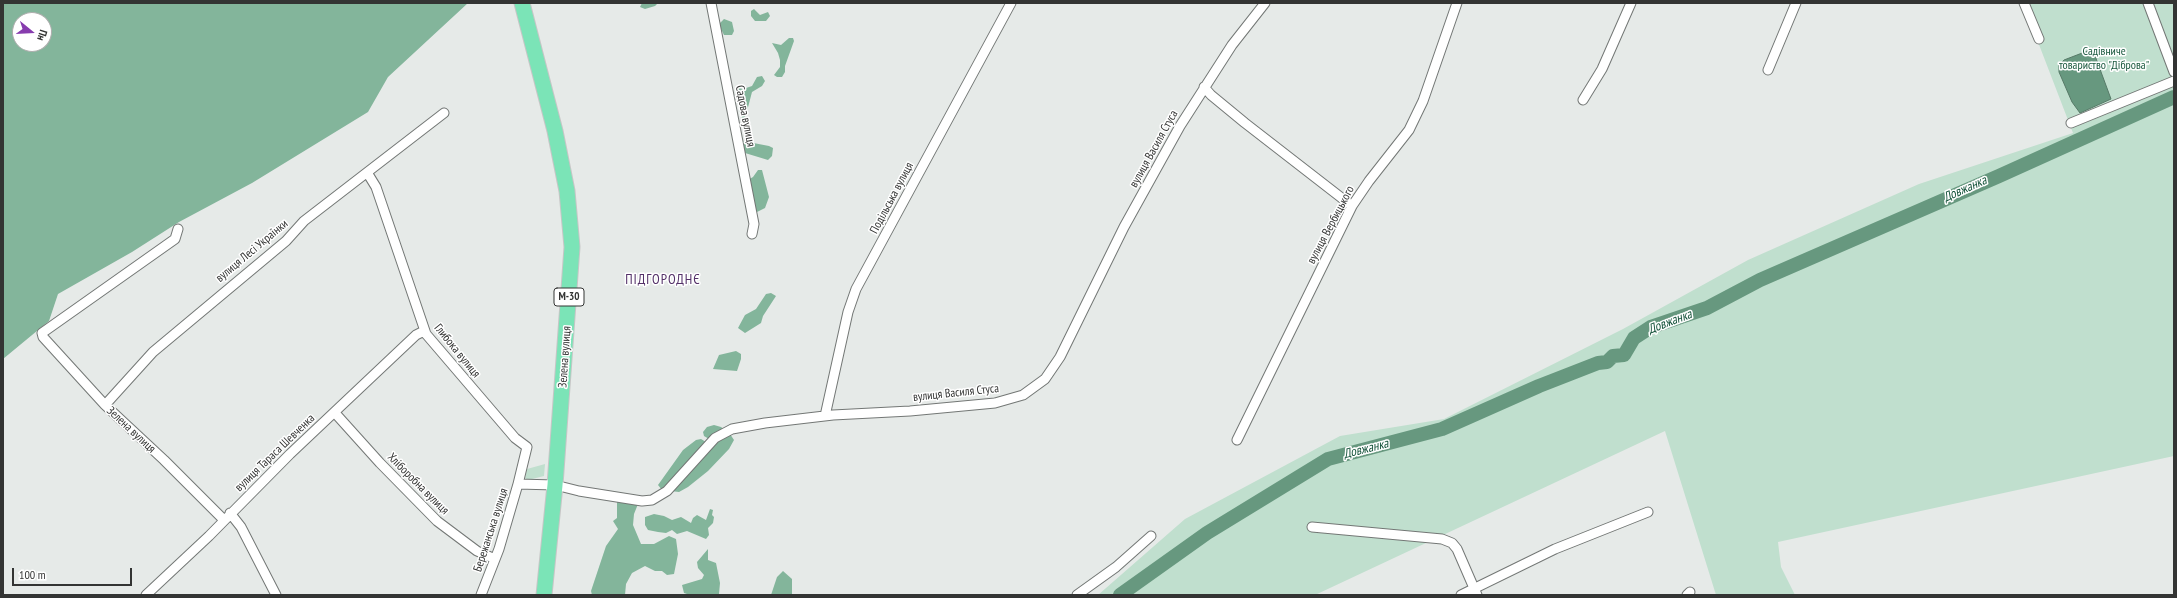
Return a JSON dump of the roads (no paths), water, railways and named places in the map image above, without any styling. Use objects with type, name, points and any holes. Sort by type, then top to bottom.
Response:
[{"type":"highway","name":"Зелена вулиця","points":[[522,3],[555,131],[567,191],[572,246],[555,485],[544,595]]},
{"type":"street","name":"Садова вулиця","points":[[711,3],[754,224],[752,234]]},
{"type":"street","name":"Подільська вулиця","points":[[825,416],[848,312],[856,289],[1011,3]]},
{"type":"street","name":"вулиця Василя Стуса","points":[[555,485],[579,491],[642,501],[652,500],[667,491],[715,438],[732,429],[764,423],[825,416],[995,403],[1023,395],[1045,379],[1060,357],[1124,227],[1204,87],[1232,45],[1266,3]]},
{"type":"street","name":"вулиця Вербицького","points":[[1237,440],[1352,206],[1369,181],[1409,130],[1423,101],[1457,3]]},
{"type":"street","points":[[1583,100],[1602,69],[1631,3]]},
{"type":"street","points":[[1768,70],[1796,3]]},
{"type":"street","points":[[2024,3],[2039,39]]},
{"type":"street","points":[[2148,3],[2174,72]]},
{"type":"street","points":[[2071,124],[2174,81]]},
{"type":"street","points":[[1204,87],[1211,95],[1245,123],[1352,206]]},
{"type":"street","name":"вулиця Лесі Українки","points":[[105,405],[153,352],[286,241],[304,222],[368,174],[444,113]]},
{"type":"street","name":"Глибока вулиця","points":[[368,174],[376,187],[424,331],[515,438],[527,447],[518,484]]},
{"type":"street","name":"Зелена вулиця","points":[[178,229],[175,239],[44,330],[43,337],[105,405],[164,460],[241,527],[276,595]]},
{"type":"street","name":"вулиця Тараса Шевченка","points":[[146,595],[209,536],[227,516],[416,335],[424,331]]},
{"type":"street","name":"Хліборобна вулиця","points":[[334,413],[380,463],[437,521],[477,551],[495,559]]},
{"type":"street","name":"Бережанська вулиця","points":[[481,595],[495,559],[518,484],[555,485]]},
{"type":"street","points":[[1461,595],[1476,592],[1555,549],[1648,512]]},
{"type":"street","points":[[1312,527],[1442,539],[1452,543],[1457,549],[1476,592]]},
{"type":"street","points":[[1077,595],[1116,567],[1151,536]]},
{"type":"waterway","name":"Довжанка","points":[[1120,595],[1207,533],[1328,459],[1442,429],[1539,386],[1598,363],[1607,362],[1613,356],[1624,355],[1634,338],[1651,327],[1707,308],[1760,280],[1999,176],[2174,97]]},
{"type":"district","name":"ПІДГОРОДНЄ","points":[[663,280]]},
{"type":"park label","name":"Садівниче товариство \"Діброва\"","points":[[2104,59]]}]
